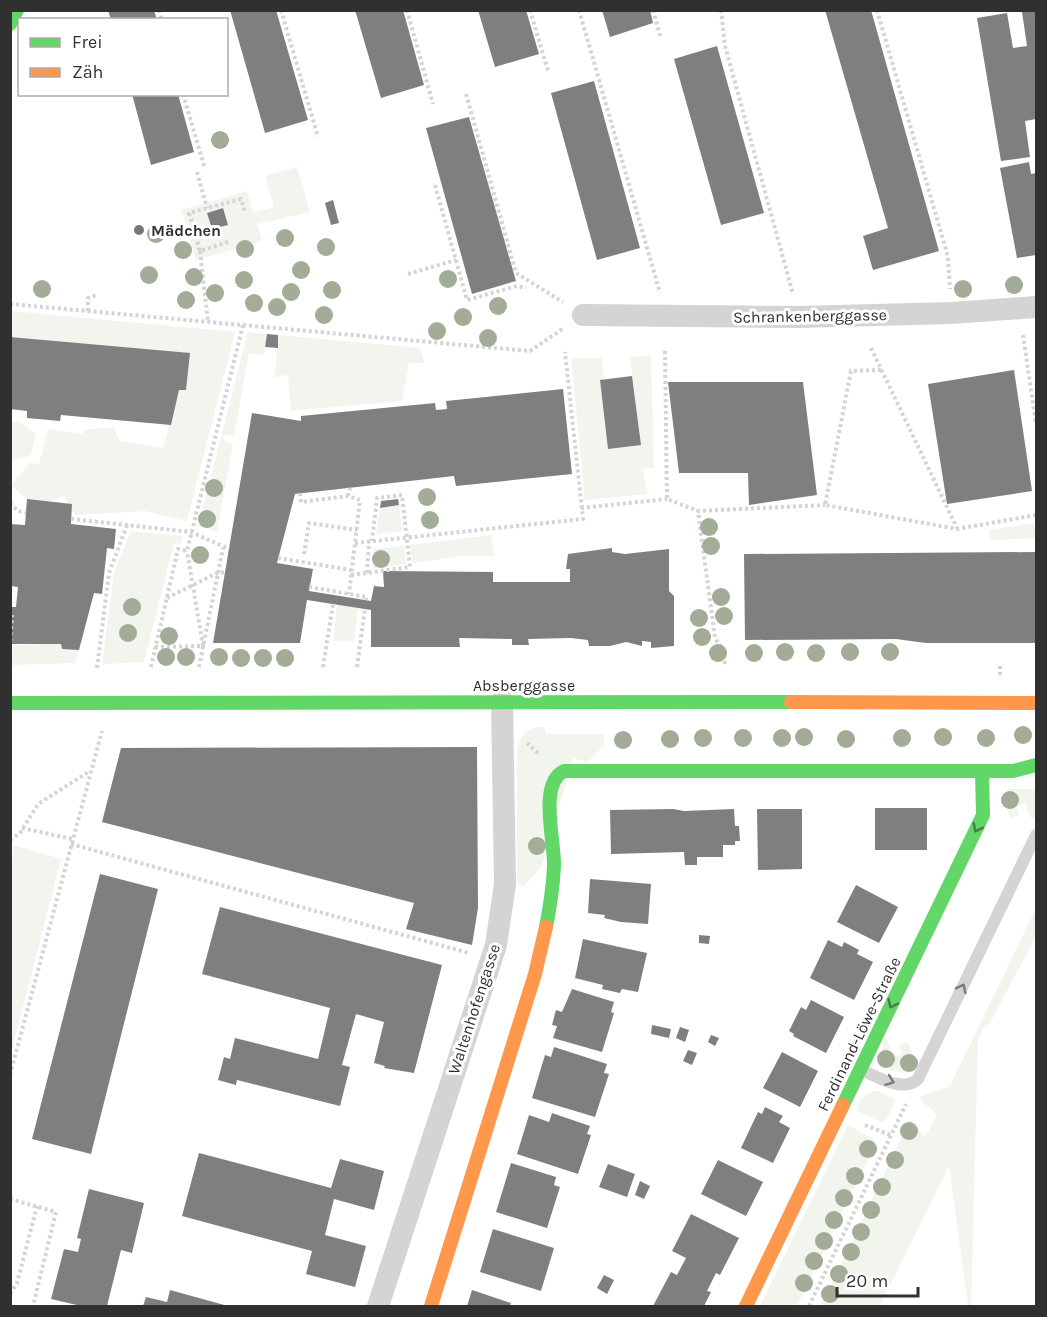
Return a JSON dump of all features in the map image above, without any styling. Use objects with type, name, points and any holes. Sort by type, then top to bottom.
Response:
[{"type":"street","points":[[10,24],[17,10]]},
{"type":"street","name":"Schrankenberggasse","points":[[583,315],[798,317],[951,313],[1036,307]]},
{"type":"street","name":"Absberggasse","points":[[10,703],[502,701],[1036,704]]},
{"type":"street","name":"Waltenhofengasse","points":[[378,1306],[496,945],[505,884],[502,701]]},
{"type":"street","points":[[431,1306],[535,974],[548,922],[554,863],[551,796],[553,782],[560,773],[570,770],[1013,771],[1036,765]]},
{"type":"street","name":"Ferdinand-Löwe-Straße","points":[[746,1306],[983,815],[982,771]]},
{"type":"lane","points":[[861,1070],[907,1086],[918,1079],[1036,835]]},
{"type":"path","points":[[281,10],[318,137]]},
{"type":"path","points":[[407,10],[433,104]]},
{"type":"path","points":[[530,10],[548,71]]},
{"type":"path","points":[[579,10],[667,317]]},
{"type":"path","points":[[653,10],[661,39]]},
{"type":"path","points":[[721,10],[725,46],[798,317]]},
{"type":"path","points":[[878,10],[948,257],[951,313]]},
{"type":"path","points":[[10,304],[530,351],[583,315],[516,273],[466,94]]},
{"type":"path","points":[[184,96],[205,169]]},
{"type":"path","points":[[197,172],[207,208]]},
{"type":"path","points":[[435,184],[467,300],[517,286],[525,288]]},
{"type":"path","points":[[208,321],[200,251],[189,213],[241,199],[245,212]]},
{"type":"path","points":[[200,251],[228,242]]},
{"type":"path","points":[[408,274],[456,260]]},
{"type":"path","points":[[88,311],[88,298],[97,295]]},
{"type":"path","points":[[203,646],[187,551],[243,325]]},
{"type":"path","points":[[1023,334],[1036,424]]},
{"type":"path","points":[[871,348],[957,529]]},
{"type":"path","points":[[664,351],[667,499]]},
{"type":"path","points":[[355,543],[583,519],[565,352]]},
{"type":"path","points":[[825,505],[851,370],[881,370]]},
{"type":"path","points":[[348,496],[350,488]]},
{"type":"path","points":[[300,493],[301,501],[348,496],[360,500],[349,594]]},
{"type":"path","points":[[278,558],[351,573],[367,573],[410,567],[402,495],[377,498],[367,573]]},
{"type":"path","points":[[581,508],[667,499],[698,511],[825,505],[957,529],[1036,515]]},
{"type":"path","points":[[10,503],[18,511],[26,513]]},
{"type":"path","points":[[698,511],[715,638],[724,651],[725,664]]},
{"type":"path","points":[[71,519],[191,532],[226,549],[198,667]]},
{"type":"path","points":[[304,554],[309,523],[357,530]]},
{"type":"path","points":[[97,668],[109,573],[127,525]]},
{"type":"path","points":[[150,668],[178,549],[187,551]]},
{"type":"path","points":[[167,598],[219,572],[225,573]]},
{"type":"path","points":[[309,587],[367,597],[366,600]]},
{"type":"path","points":[[323,667],[333,604]]},
{"type":"path","points":[[357,667],[365,609]]},
{"type":"path","points":[[10,647],[13,615]]},
{"type":"path","points":[[155,647],[203,646]]},
{"type":"path","points":[[1000,664],[1000,703]]},
{"type":"path","points":[[10,1076],[99,741]]},
{"type":"path","points":[[10,840],[20,833],[38,804],[91,770]]},
{"type":"path","points":[[22,828],[491,958]]},
{"type":"path","points":[[809,1306],[918,1079]]},
{"type":"path","points":[[10,1199],[56,1212],[33,1306]]},
{"type":"path","points":[[10,1294],[17,1282],[37,1206]]},
{"type":"shaded area","points":[[297,167],[310,212],[257,224],[262,241],[196,260],[181,210],[247,191],[253,212],[274,207],[265,176]]},
{"type":"shaded area","points":[[11,311],[235,332],[187,521],[146,511],[75,515],[64,496],[36,507],[11,485],[30,463],[39,464],[48,429],[84,434],[83,430],[114,427],[119,441],[163,448],[179,390],[186,390],[190,354],[11,337]]},
{"type":"shaded area","points":[[248,332],[267,334],[264,355],[249,353],[234,436],[225,435],[224,441],[233,444],[217,531],[198,526]]},
{"type":"shaded area","points":[[278,335],[420,348],[424,363],[409,363],[402,401],[291,411],[288,375],[275,377]]},
{"type":"shaded area","points":[[651,356],[654,468],[643,469],[647,494],[585,500],[571,358],[602,358],[604,380],[600,381],[608,449],[641,445],[630,357]]},
{"type":"shaded area","points":[[18,421],[36,434],[31,455],[11,461],[11,423]]},
{"type":"shaded area","points":[[399,505],[402,531],[376,534],[380,508]]},
{"type":"shaded area","points":[[1034,523],[1036,538],[991,540],[989,530]]},
{"type":"shaded area","points":[[131,531],[183,536],[181,544],[174,543],[144,662],[102,664],[114,572]]},
{"type":"shaded area","points":[[491,535],[494,556],[462,556],[413,563],[410,545]]},
{"type":"shaded area","points":[[404,546],[406,564],[372,569],[374,549]]},
{"type":"shaded area","points":[[337,605],[358,608],[354,641],[333,641]]},
{"type":"shaded area","points":[[80,643],[75,663],[12,665],[13,645]]},
{"type":"shaded area","points":[[537,727],[544,727],[546,734],[604,734],[604,745],[587,762],[573,758],[542,866],[523,887],[517,881],[517,752],[522,736]]},
{"type":"shaded area","points":[[1008,789],[1036,789],[1036,818],[1031,818],[1025,803],[1016,807],[1019,815],[1010,818],[1003,797]]},
{"type":"shaded area","points":[[14,845],[61,859],[11,1054],[10,881]]},
{"type":"shaded area","points":[[1036,908],[1036,936],[989,1025],[986,1024],[978,1039],[971,1306],[968,1306],[949,1166],[880,1306],[821,1306],[910,1120],[925,1137],[937,1115],[920,1099],[921,1096],[950,1086]]},
{"type":"shaded area","points":[[886,1037],[894,1057],[902,1054],[899,1045],[908,1042],[915,1062],[910,1071],[896,1072],[881,1062],[879,1058]]},
{"type":"shaded area","points":[[873,1091],[879,1091],[896,1100],[886,1120],[881,1122],[856,1110],[862,1098]]},
{"type":"shaded area","points":[[848,1125],[875,1140],[874,1146],[797,1306],[760,1306]]},
{"type":"building","points":[[108,10],[154,10],[156,18],[110,18]]},
{"type":"building","points":[[230,10],[276,10],[308,120],[265,133]]},
{"type":"building","points":[[355,10],[403,10],[424,85],[381,98]]},
{"type":"building","points":[[478,10],[526,10],[539,54],[495,67]]},
{"type":"building","points":[[602,10],[650,10],[653,23],[610,37]]},
{"type":"building","points":[[825,10],[871,10],[939,251],[873,270],[863,236],[888,228]]},
{"type":"building","points":[[1036,10],[1036,119],[1025,121],[1030,157],[1001,161],[977,18],[1007,13],[1013,48],[1027,46],[1022,12]]},
{"type":"building","points":[[717,46],[764,213],[721,225],[674,59]]},
{"type":"building","points":[[594,81],[640,248],[597,260],[551,93]]},
{"type":"building","points":[[133,96],[179,96],[194,152],[151,165]]},
{"type":"building","points":[[469,117],[516,281],[472,294],[426,128]]},
{"type":"building","points":[[1029,162],[1031,174],[1036,173],[1036,255],[1017,258],[1000,168]]},
{"type":"building","points":[[333,200],[339,223],[331,225],[325,203]]},
{"type":"building","points":[[223,208],[228,225],[212,229],[207,213]]},
{"type":"building","points":[[267,334],[278,335],[278,348],[265,347]]},
{"type":"building","points":[[10,337],[190,353],[186,390],[179,390],[171,425],[61,415],[60,421],[27,418],[27,411],[10,409]]},
{"type":"building","points":[[1014,370],[1032,491],[947,504],[928,384]]},
{"type":"building","points":[[632,376],[641,445],[608,449],[600,380]]},
{"type":"building","points":[[668,382],[803,382],[817,495],[749,505],[748,473],[679,473]]},
{"type":"building","points":[[563,389],[572,474],[456,486],[454,476],[295,494],[277,563],[313,569],[309,591],[371,601],[374,586],[384,587],[383,571],[493,572],[493,582],[570,582],[570,569],[566,569],[568,554],[612,548],[612,552],[625,554],[669,549],[669,591],[674,596],[674,646],[651,648],[651,642],[642,641],[642,646],[626,642],[610,646],[589,646],[588,640],[571,638],[528,639],[529,645],[512,645],[512,639],[459,638],[460,647],[371,647],[371,610],[307,600],[300,643],[213,643],[252,413],[301,421],[301,416],[435,403],[436,410],[447,409],[446,401]]},
{"type":"building","points":[[27,499],[72,504],[71,524],[116,529],[114,549],[107,548],[102,594],[94,593],[79,650],[62,649],[61,644],[10,644],[10,607],[16,607],[18,587],[10,586],[10,524],[25,525]]},
{"type":"building","points":[[398,499],[399,505],[380,508],[381,501]]},
{"type":"building","points":[[1036,552],[1036,643],[926,643],[896,639],[745,640],[744,554]]},
{"type":"building","points":[[477,747],[478,908],[472,945],[406,929],[414,903],[102,822],[121,748]]},
{"type":"building","points":[[875,808],[927,808],[927,850],[875,850]]},
{"type":"building","points":[[673,809],[684,811],[734,809],[735,826],[739,826],[740,841],[735,841],[735,845],[723,845],[723,857],[697,857],[697,865],[685,865],[684,852],[611,854],[610,810]]},
{"type":"building","points":[[757,809],[802,809],[802,869],[758,870]]},
{"type":"building","points":[[100,874],[158,889],[91,1154],[32,1139]]},
{"type":"building","points":[[590,879],[651,884],[648,924],[621,922],[604,918],[605,915],[588,913]]},
{"type":"building","points":[[856,885],[898,907],[879,943],[837,922]]},
{"type":"building","points":[[220,907],[442,965],[414,1073],[384,1068],[385,1066],[374,1063],[384,1022],[356,1014],[342,1065],[350,1067],[340,1106],[237,1080],[236,1085],[218,1080],[224,1057],[230,1059],[235,1038],[318,1059],[330,1008],[202,974]]},
{"type":"building","points":[[699,935],[710,936],[709,944],[699,943]]},
{"type":"building","points":[[583,939],[647,953],[638,992],[622,989],[620,993],[602,989],[603,985],[575,978]]},
{"type":"building","points":[[828,940],[842,947],[844,942],[859,950],[857,954],[873,962],[854,1000],[810,978]]},
{"type":"building","points":[[572,989],[614,1002],[611,1012],[614,1013],[602,1052],[553,1038],[557,1026],[552,1025],[556,1010],[562,1012]]},
{"type":"building","points":[[811,1000],[844,1017],[826,1053],[793,1036],[794,1034],[789,1031],[801,1007],[806,1010]]},
{"type":"building","points":[[652,1025],[671,1029],[669,1038],[651,1034]]},
{"type":"building","points":[[680,1027],[689,1030],[685,1042],[676,1038]]},
{"type":"building","points":[[711,1035],[719,1038],[715,1046],[708,1042]]},
{"type":"building","points":[[554,1047],[607,1064],[604,1073],[609,1074],[595,1117],[532,1098],[545,1055],[551,1057]]},
{"type":"building","points":[[688,1050],[697,1053],[692,1065],[683,1061]]},
{"type":"building","points":[[782,1052],[818,1071],[800,1107],[763,1088]]},
{"type":"building","points":[[765,1107],[783,1116],[779,1122],[790,1128],[773,1163],[741,1148],[758,1112],[762,1114]]},
{"type":"building","points":[[552,1113],[590,1126],[587,1134],[591,1135],[578,1174],[517,1154],[529,1115],[549,1122]]},
{"type":"building","points":[[199,1153],[331,1188],[340,1159],[384,1171],[374,1210],[334,1199],[325,1235],[366,1246],[355,1287],[306,1274],[312,1251],[182,1216]]},
{"type":"building","points":[[718,1160],[763,1182],[746,1216],[701,1194]]},
{"type":"building","points":[[511,1163],[556,1177],[554,1185],[560,1187],[547,1228],[496,1212]]},
{"type":"building","points":[[608,1164],[635,1174],[627,1197],[599,1187]]},
{"type":"building","points":[[640,1181],[650,1186],[644,1199],[635,1195]]},
{"type":"building","points":[[89,1189],[144,1203],[132,1253],[121,1250],[107,1306],[81,1306],[51,1299],[64,1249],[78,1252],[81,1239],[77,1238]]},
{"type":"building","points":[[691,1214],[739,1238],[720,1275],[716,1273],[707,1291],[711,1292],[704,1306],[653,1306],[671,1272],[677,1275],[686,1258],[672,1251]]},
{"type":"building","points":[[493,1229],[554,1248],[541,1291],[480,1272]]},
{"type":"building","points":[[604,1275],[614,1280],[607,1294],[597,1288]]},
{"type":"building","points":[[170,1290],[228,1306],[143,1306],[146,1297],[167,1302]]},
{"type":"building","points":[[472,1290],[511,1303],[510,1306],[467,1306]]},
{"type":"traffic: fast","points":[[10,24],[17,10]]},
{"type":"traffic: fast","points":[[10,703],[791,702]]},
{"type":"traffic: fast","points":[[546,927],[554,866],[550,800],[556,778],[564,771],[1013,771],[1036,765]]},
{"type":"traffic: fast","points":[[843,1105],[983,815],[982,771]]},
{"type":"traffic: slow","points":[[791,702],[1036,703]]},
{"type":"traffic: slow","points":[[431,1306],[535,974],[546,927]]},
{"type":"traffic: slow","points":[[746,1306],[843,1105]]},
{"type":"place","name":"Mädchen","points":[[139,230]]}]
